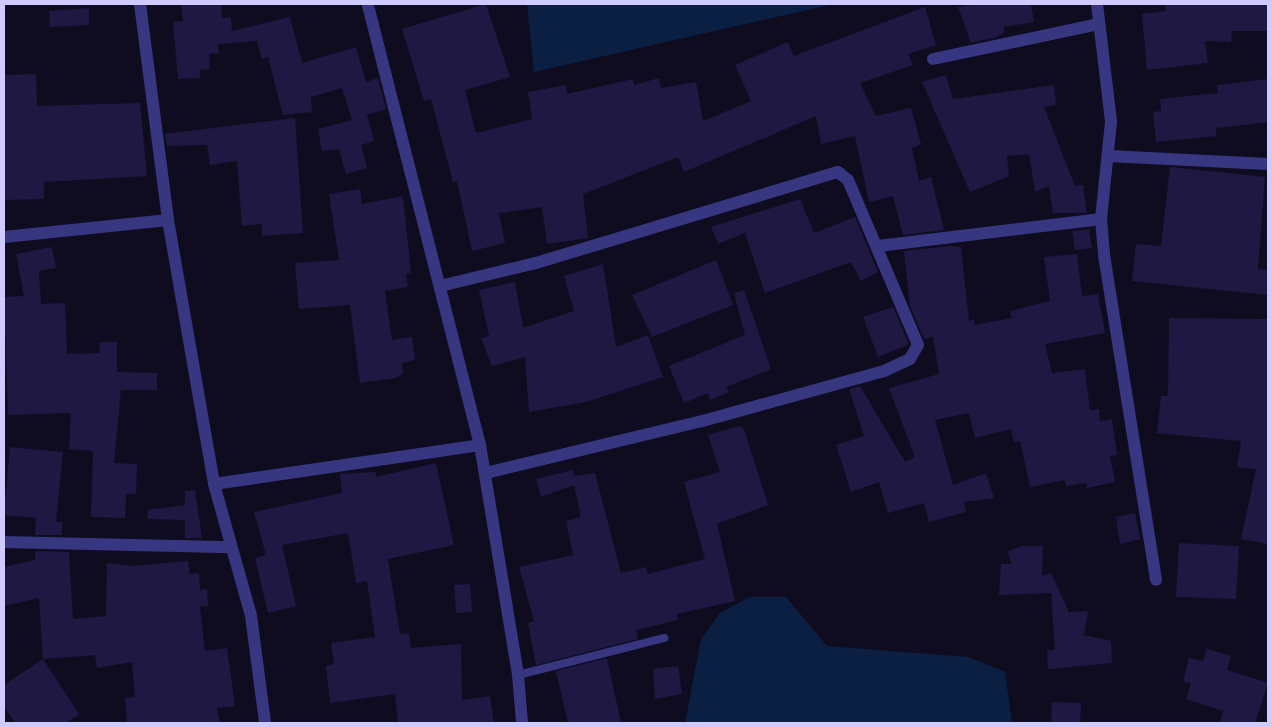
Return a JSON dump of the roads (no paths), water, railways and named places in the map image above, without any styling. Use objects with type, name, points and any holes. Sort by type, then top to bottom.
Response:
[{"type":"street","points":[[140,4],[168,220],[214,484],[251,616],[265,723]]},
{"type":"street","points":[[368,4],[480,445],[518,675],[522,723]]},
{"type":"street","points":[[1096,4],[1111,122],[1101,219],[1156,580]]},
{"type":"street","points":[[933,59],[1099,24]]},
{"type":"street","points":[[1109,156],[1268,164]]},
{"type":"street","points":[[440,286],[536,263],[838,172],[848,180],[878,246],[918,345],[910,359],[884,371],[702,422],[485,473]]},
{"type":"street","points":[[878,246],[1101,219]]},
{"type":"street","points":[[4,237],[168,220]]},
{"type":"street","points":[[214,484],[480,445]]},
{"type":"street","points":[[4,542],[231,547]]},
{"type":"lane","points":[[518,675],[664,638]]},
{"type":"water","points":[[527,4],[834,4],[534,72]]},
{"type":"water","points":[[750,597],[786,597],[827,646],[968,657],[1005,672],[1012,723],[685,723],[701,639],[720,613]]}]
